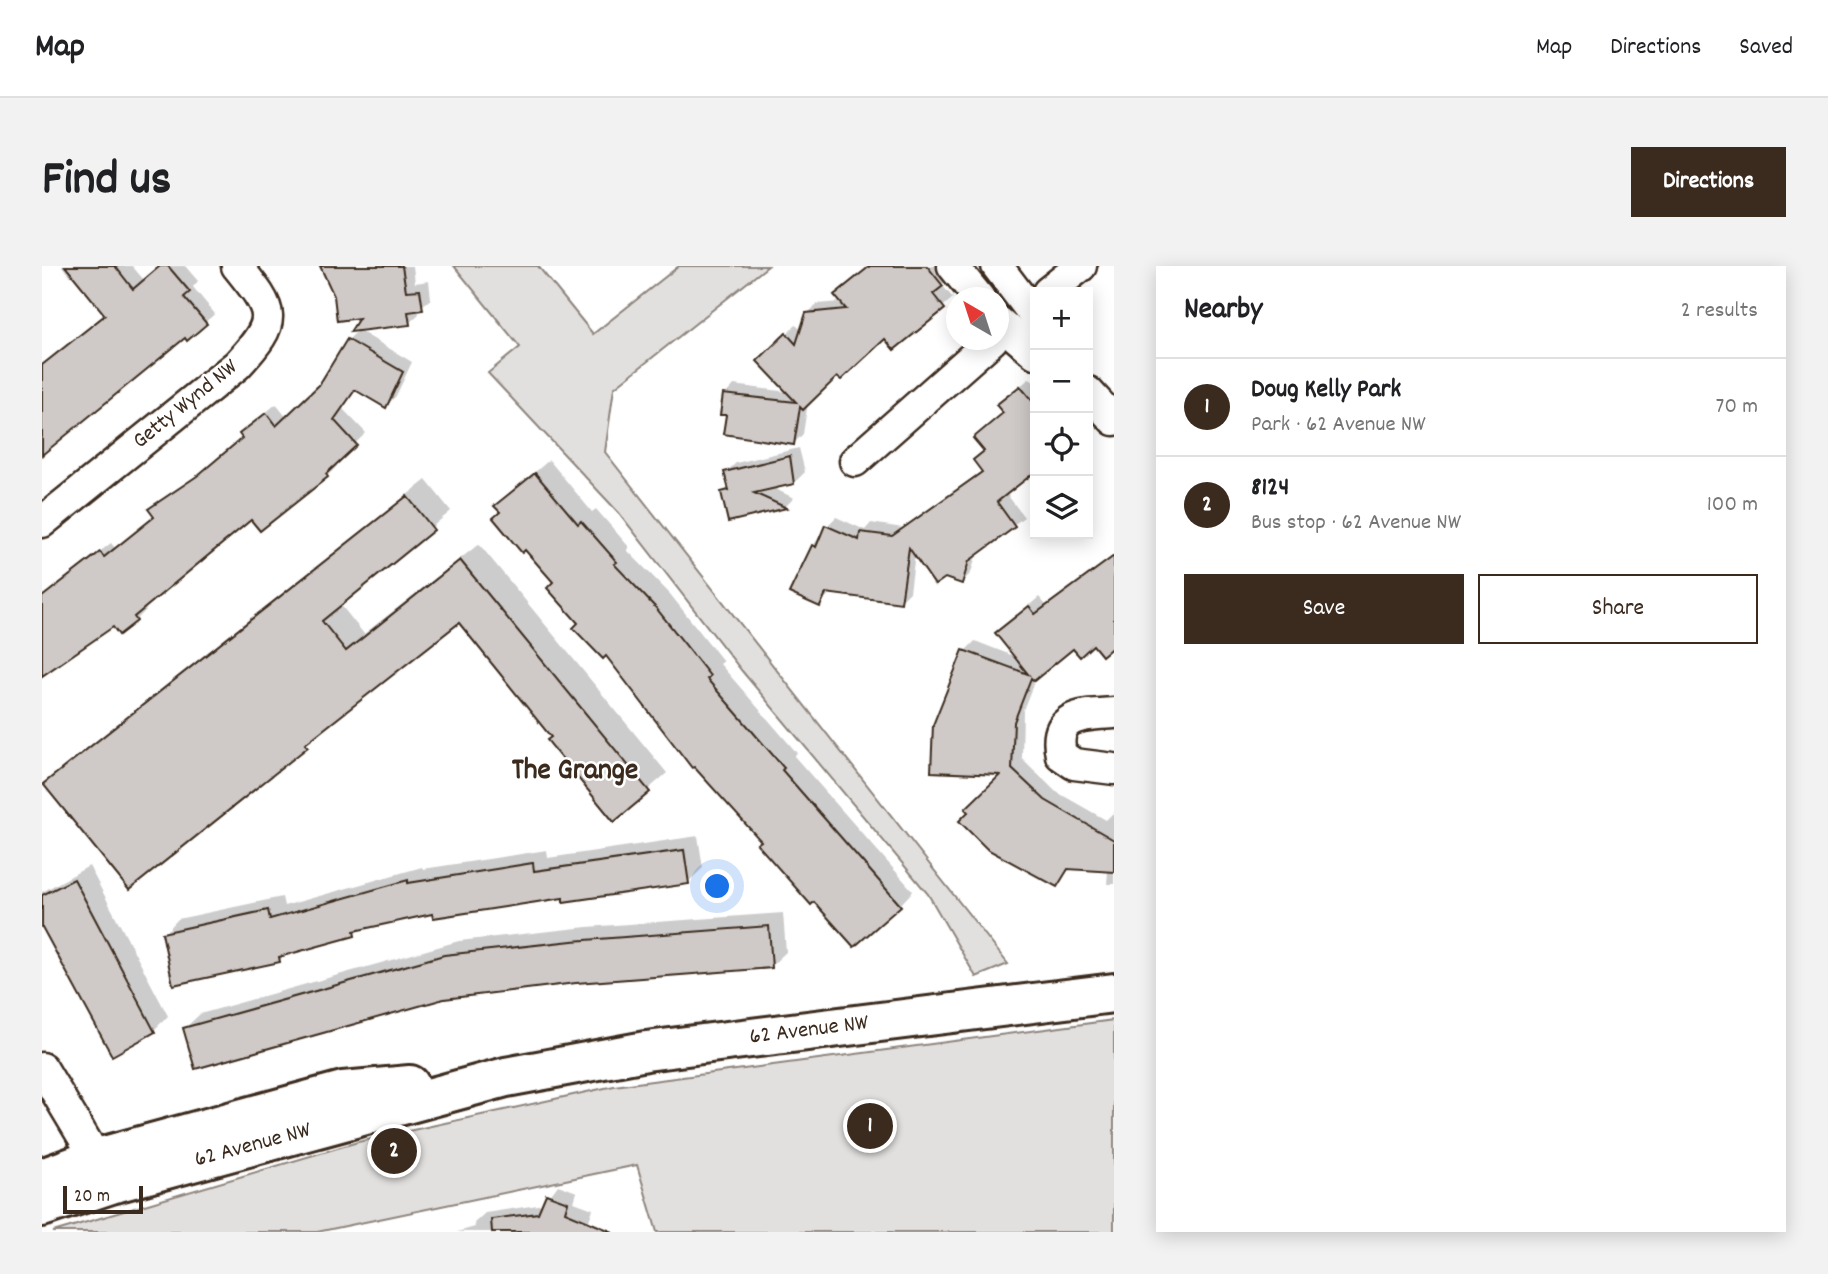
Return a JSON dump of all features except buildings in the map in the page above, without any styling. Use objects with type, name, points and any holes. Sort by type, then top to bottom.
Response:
[{"type":"main road","name":"62 Avenue NW","points":[[42,1207],[104,1171],[343,1091],[506,1077],[646,1051],[1114,993]]},
{"type":"main road","name":"62 Avenue NW","points":[[42,1178],[104,1171]]},
{"type":"street","name":"Getty Wynd NW","points":[[42,522],[237,365],[255,345],[268,323],[265,301],[237,266]]},
{"type":"street","points":[[953,266],[970,287]]},
{"type":"street","points":[[996,266],[1034,350]]},
{"type":"street","points":[[855,461],[1081,266]]},
{"type":"street","points":[[1093,397],[1114,420]]},
{"type":"street","points":[[1114,713],[1082,715],[1069,719],[1062,728],[1059,744],[1061,755],[1074,764],[1114,769]]},
{"type":"street","points":[[42,1068],[104,1171]]},
{"type":"shaded area","points":[[454,266],[538,266],[593,334],[679,266],[768,266],[614,388],[605,452],[1008,964],[976,977],[928,894],[742,671],[619,513],[488,373],[520,347]]},
{"type":"shaded area","points":[[1114,1020],[1114,1232],[657,1232],[637,1165],[317,1232],[53,1232],[358,1142],[614,1086]]},
{"type":"place","name":"Doug Kelly Park","points":[[870,1126]]},
{"type":"place","name":"8124","points":[[394,1151]]},
{"type":"district","name":"The Grange","points":[[575,772]]}]
